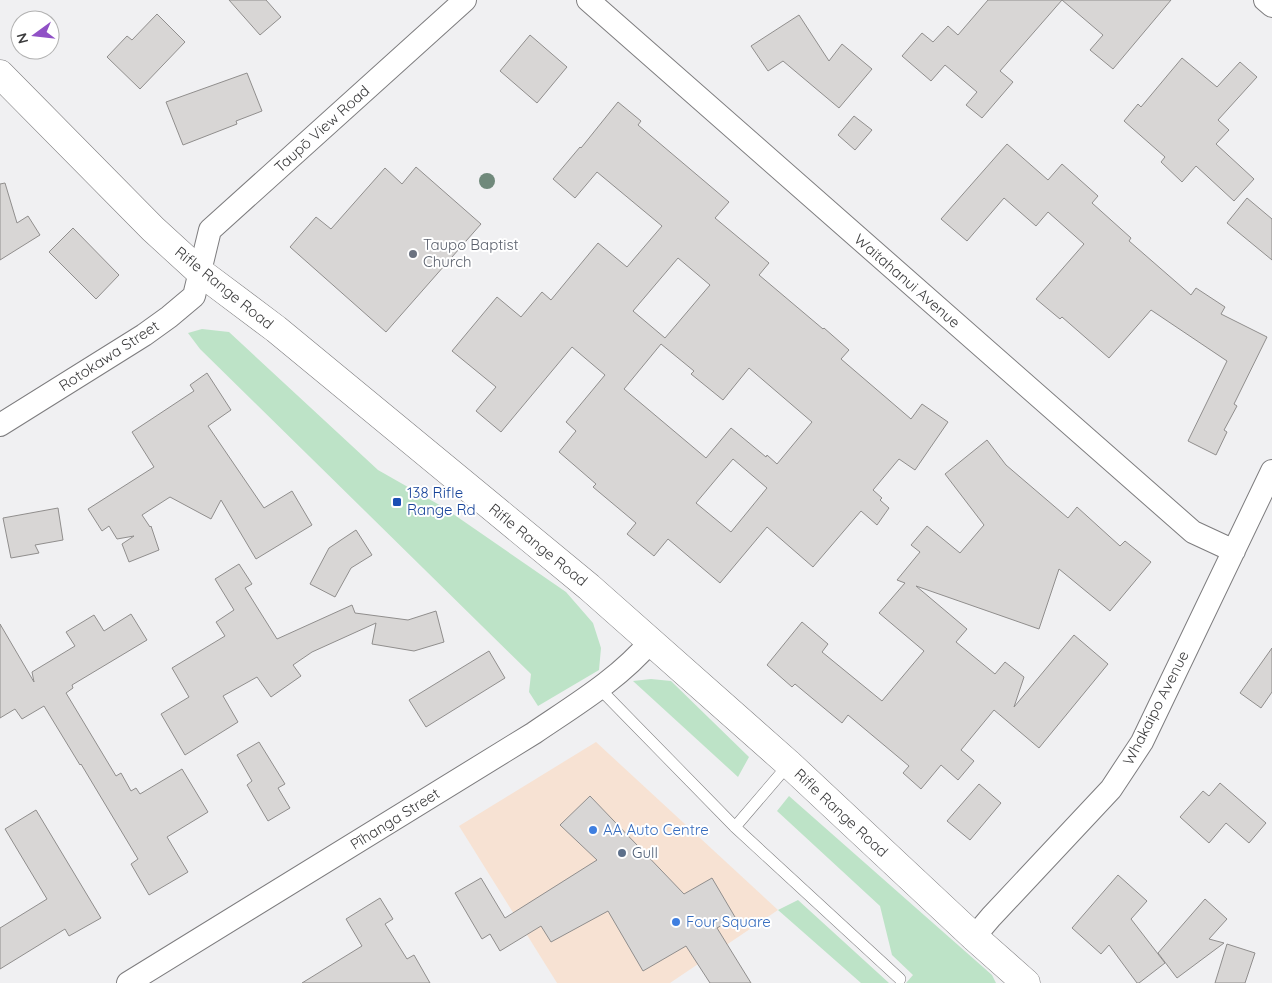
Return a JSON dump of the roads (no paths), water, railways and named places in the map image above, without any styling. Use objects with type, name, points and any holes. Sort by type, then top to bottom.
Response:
[{"type":"street","name":"Taupō View Road","points":[[200,272],[210,230],[465,0]]},
{"type":"street","name":"Waitahanui Avenue","points":[[588,0],[1193,532],[1234,551]]},
{"type":"street","points":[[1265,0],[1272,6]]},
{"type":"street","name":"Rifle Range Road","points":[[0,74],[153,229],[200,272],[276,330],[588,586],[789,764],[974,937],[1026,983]]},
{"type":"street","name":"Rotokawa Street","points":[[0,425],[102,362],[169,317],[194,296],[200,272]]},
{"type":"street","name":"Whakaipo Avenue","points":[[974,937],[1112,789],[1142,742],[1272,471]]},
{"type":"street","name":"Pīhanga Street","points":[[128,983],[534,733],[599,688],[637,657],[651,641]]},
{"type":"lane","points":[[599,688],[735,827],[900,979]]},
{"type":"lane","points":[[735,827],[789,764]]},
{"type":"place","name":"Taupo Baptist Church","points":[[413,254]]},
{"type":"place","name":"138 Rifle Range Rd","points":[[397,502]]},
{"type":"place","name":"AA Auto Centre","points":[[593,830]]},
{"type":"place","name":"Gull","points":[[622,853]]},
{"type":"place","name":"Four Square","points":[[676,922]]}]
